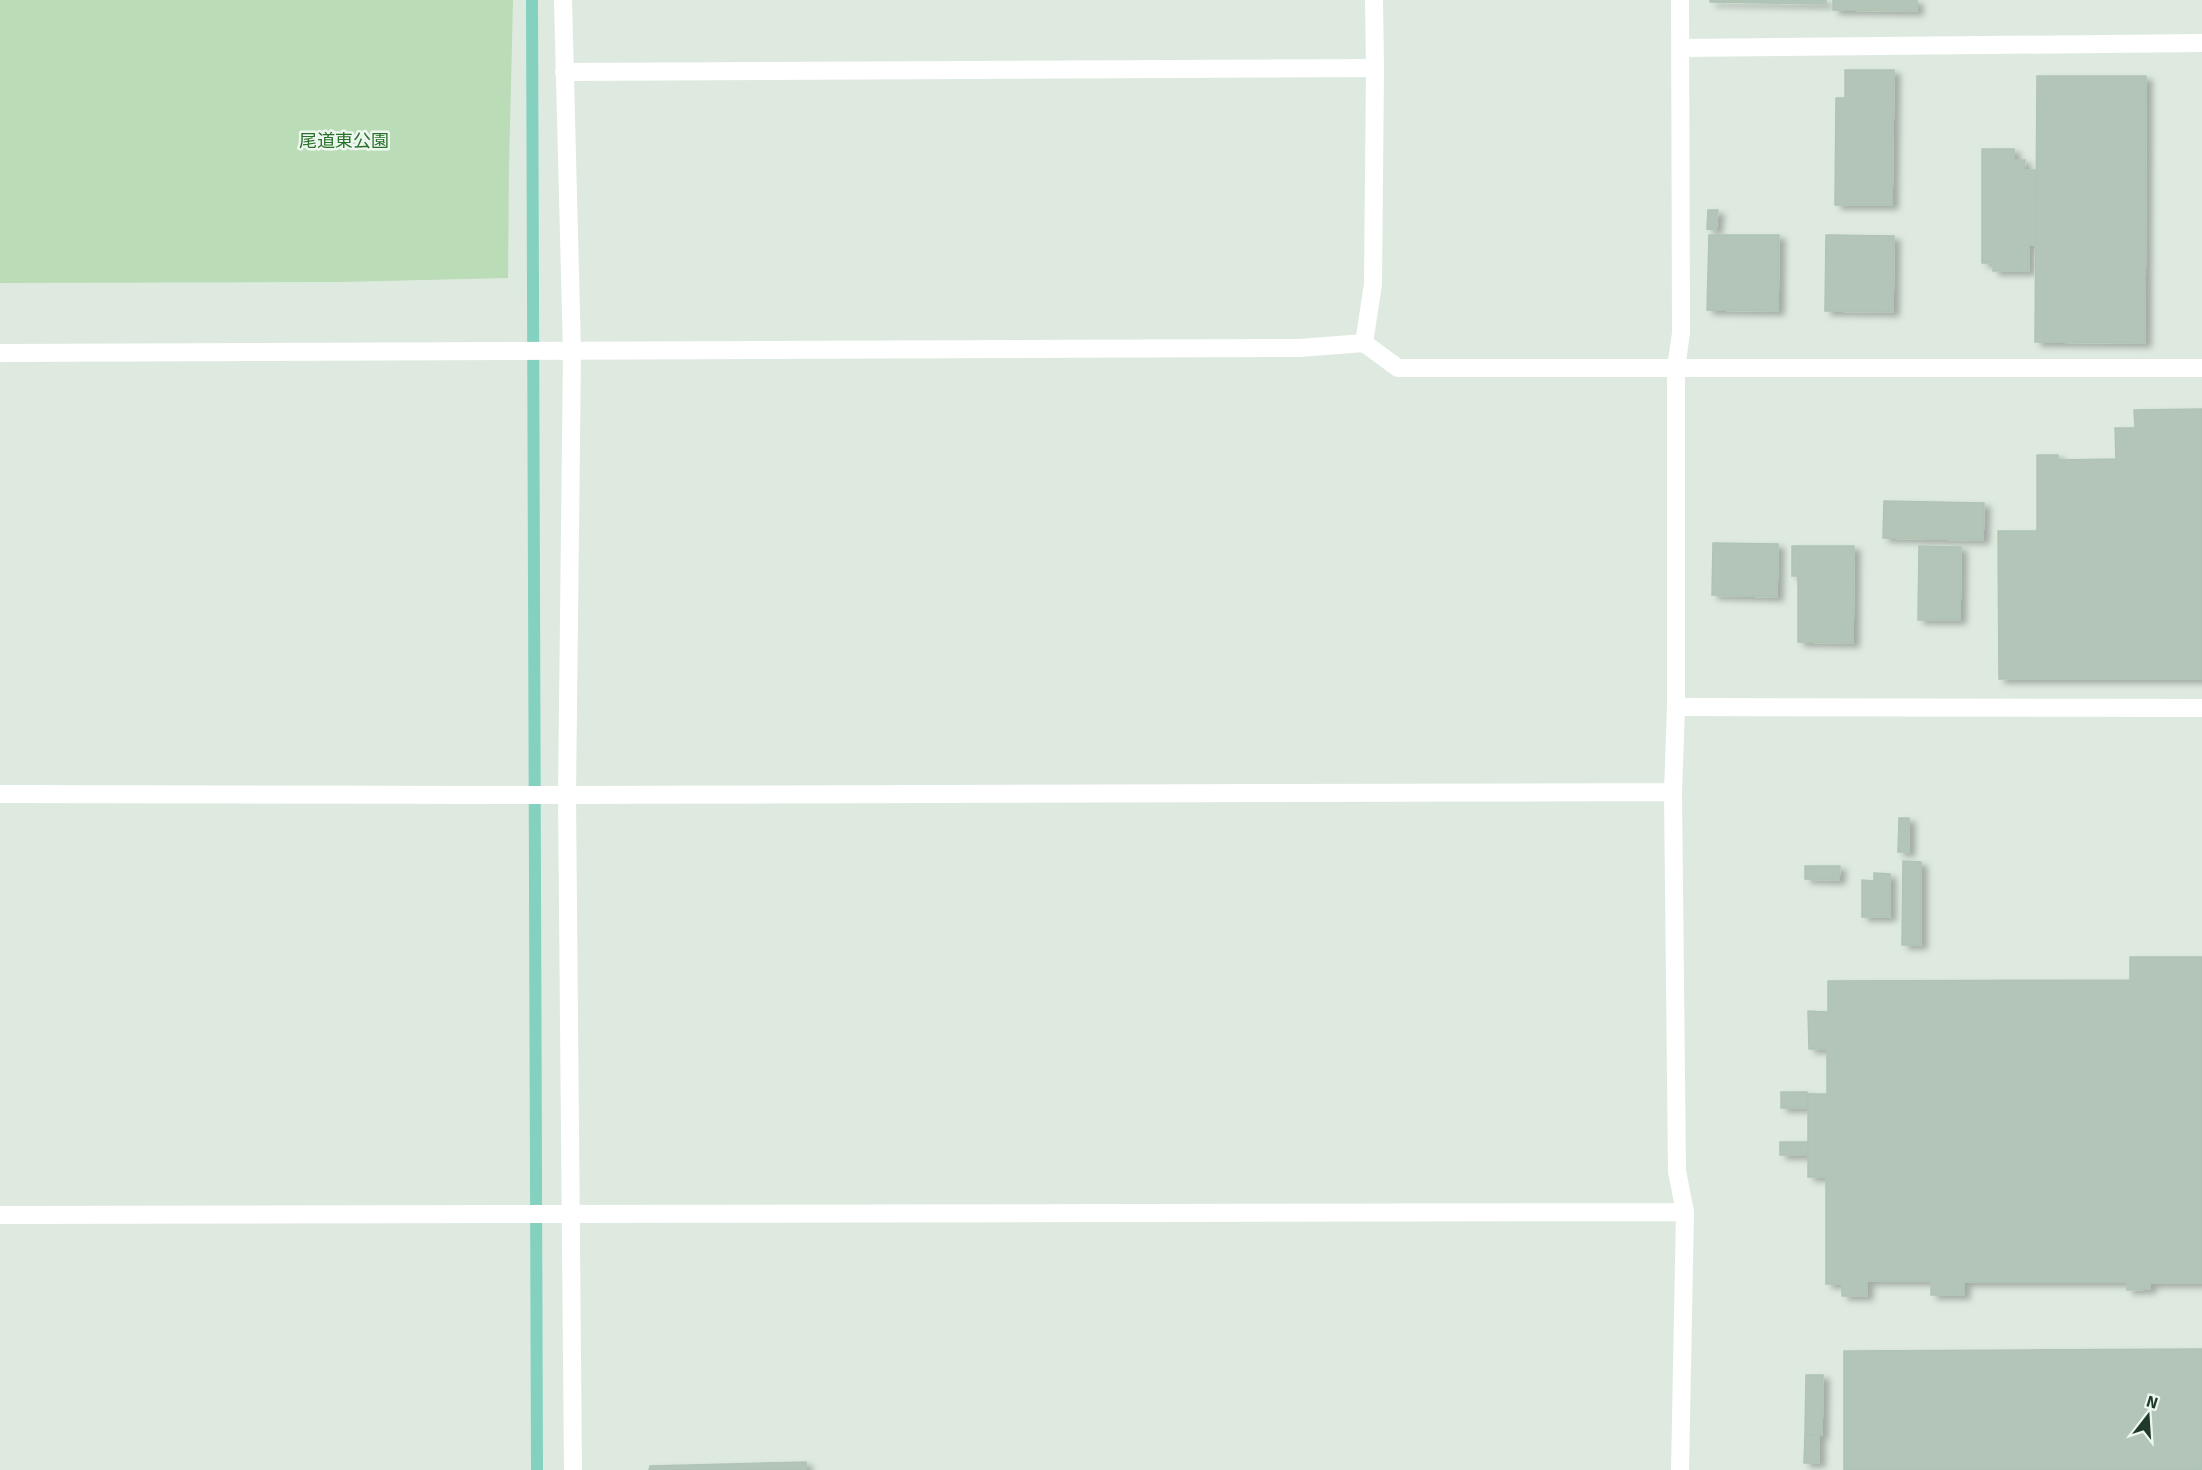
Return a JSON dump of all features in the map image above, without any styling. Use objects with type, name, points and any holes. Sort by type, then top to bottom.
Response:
[{"type":"street","points":[[563,0],[572,352],[558,795],[571,1215],[573,1470]]},
{"type":"street","points":[[1364,343],[1373,284],[1374,0]]},
{"type":"street","points":[[1680,0],[1681,333],[1676,368],[1676,707],[1673,792],[1677,1171],[1684,1212],[1680,1470]]},
{"type":"street","points":[[1680,48],[2202,43]]},
{"type":"street","points":[[564,72],[1375,68]]},
{"type":"street","points":[[0,353],[1299,348],[1364,343],[1398,368],[2202,368]]},
{"type":"street","points":[[1676,707],[2202,708]]},
{"type":"street","points":[[0,794],[1673,792]]},
{"type":"street","points":[[0,1215],[1684,1212]]},
{"type":"green space","name":"尾道東公園","points":[[0,0],[513,0],[508,278],[339,282],[0,283]]},
{"type":"building","points":[[1710,0],[1826,0],[1826,4],[1710,2]]},
{"type":"building","points":[[1833,0],[1917,0],[1917,11],[1833,10]]},
{"type":"building","points":[[1845,70],[1894,70],[1892,205],[1835,205],[1836,98],[1845,98]]},
{"type":"building","points":[[2037,76],[2146,76],[2145,343],[2035,342]]},
{"type":"building","points":[[1982,149],[2014,149],[2014,160],[2025,160],[2024,170],[2036,170],[2036,245],[2029,245],[2029,271],[1993,271],[1993,263],[1982,263]]},
{"type":"building","points":[[1708,210],[1718,210],[1716,230],[1707,229]]},
{"type":"building","points":[[1709,235],[1779,235],[1778,311],[1707,310]]},
{"type":"building","points":[[1826,235],[1894,236],[1893,312],[1825,311]]},
{"type":"building","points":[[2202,409],[2202,679],[1999,679],[1998,531],[2037,531],[2037,455],[2058,455],[2058,460],[2116,459],[2115,428],[2135,428],[2134,410]]},
{"type":"building","points":[[1884,501],[1984,503],[1983,540],[1883,538]]},
{"type":"building","points":[[1713,543],[1778,544],[1777,597],[1712,595]]},
{"type":"building","points":[[1792,546],[1854,546],[1853,643],[1798,642],[1798,576],[1792,576]]},
{"type":"building","points":[[1919,546],[1961,547],[1960,620],[1918,620]]},
{"type":"building","points":[[1899,818],[1909,818],[1909,852],[1898,852]]},
{"type":"building","points":[[1903,861],[1921,862],[1921,945],[1902,945]]},
{"type":"building","points":[[1805,866],[1840,866],[1839,880],[1805,879]]},
{"type":"building","points":[[1874,873],[1890,874],[1890,917],[1862,917],[1862,880],[1874,881]]},
{"type":"building","points":[[2130,957],[2202,957],[2202,1283],[2150,1283],[2150,1289],[2127,1290],[2127,1282],[1964,1282],[1964,1295],[1931,1295],[1931,1281],[1867,1281],[1867,1296],[1842,1296],[1842,1284],[1826,1284],[1826,1177],[1808,1177],[1808,1094],[1827,1094],[1827,1049],[1809,1049],[1808,1011],[1828,1012],[1828,981],[2130,980]]},
{"type":"building","points":[[1781,1092],[1807,1092],[1808,1108],[1781,1108]]},
{"type":"building","points":[[1780,1142],[1808,1142],[1808,1155],[1780,1155]]},
{"type":"building","points":[[2202,1349],[2202,1470],[1844,1470],[1844,1351]]},
{"type":"building","points":[[1806,1375],[1823,1375],[1822,1435],[1805,1435]]},
{"type":"building","points":[[1805,1435],[1819,1435],[1819,1463],[1804,1463]]},
{"type":"building","points":[[806,1462],[806,1470],[649,1470],[650,1466]]},
{"type":"waterway","points":[[532,0],[537,1470]]}]
